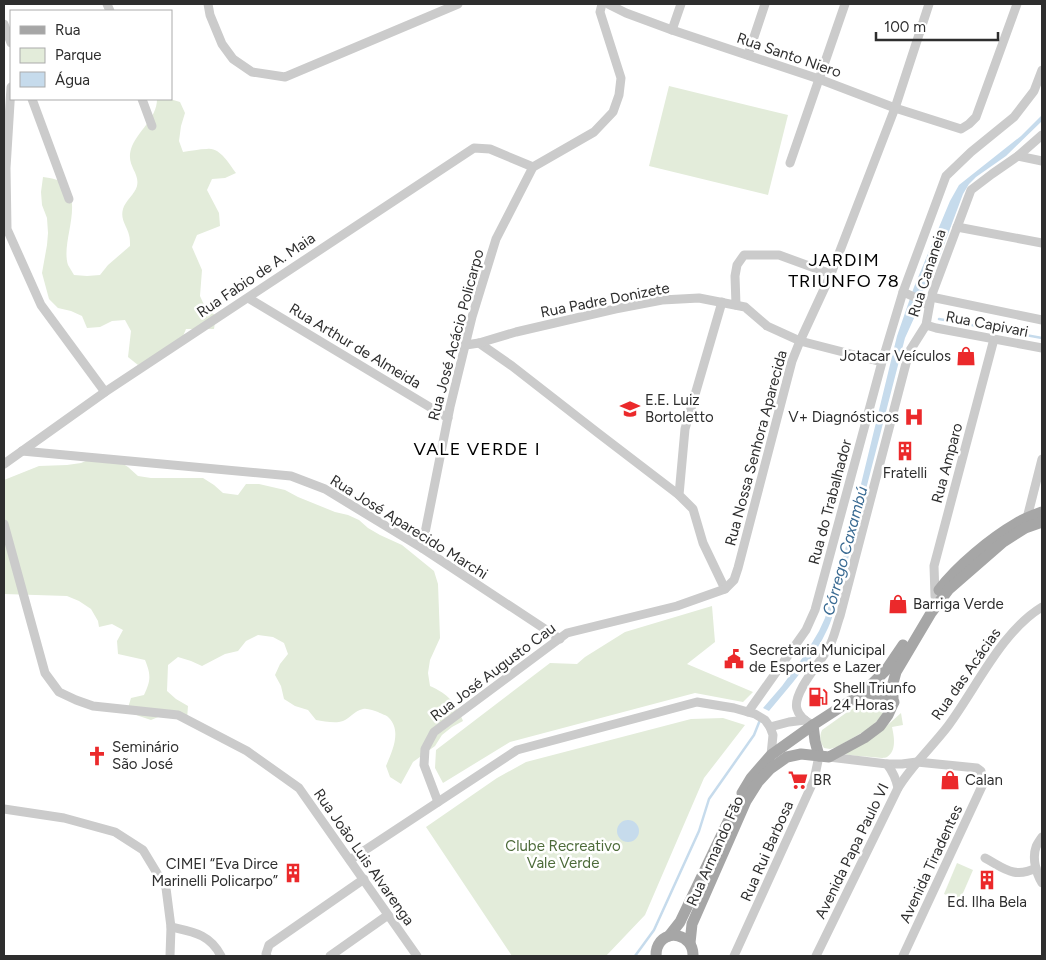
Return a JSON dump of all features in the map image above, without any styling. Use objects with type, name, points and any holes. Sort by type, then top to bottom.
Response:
[{"type":"main road","points":[[669,936],[680,922],[743,792],[751,778],[771,755],[809,723],[864,692],[886,670],[943,584],[996,536],[1026,518],[1042,512]]},
{"type":"main road","points":[[809,723],[815,741],[824,756],[864,738],[880,726],[894,702],[893,683],[896,672],[931,613],[949,589],[1003,542],[1025,528],[1042,522]]},
{"type":"main road","points":[[864,692],[885,697],[894,702]]},
{"type":"main road","name":"Rua Armando Fão","points":[[692,949],[699,924],[751,805],[770,769],[787,758],[801,754],[824,756]]},
{"type":"main road","points":[[656,956],[660,942],[669,936],[680,936],[686,939],[692,949]]},
{"type":"street","points":[[208,4],[210,15],[222,44],[233,60],[252,72],[285,77],[458,4]]},
{"type":"street","points":[[533,168],[594,132],[614,112],[619,95],[620,78],[600,12],[602,4]]},
{"type":"street","name":"Rua Santo Niero","points":[[608,4],[626,13],[672,30],[819,79],[895,108],[961,129],[976,117],[1017,4]]},
{"type":"street","points":[[672,30],[681,4]]},
{"type":"street","points":[[748,55],[765,4]]},
{"type":"street","points":[[790,163],[845,4]]},
{"type":"street","name":"Rua Nossa Senhora Aparecida","points":[[725,589],[734,580],[738,568],[792,361],[831,274],[895,108],[929,4]]},
{"type":"street","points":[[4,24],[10,40]]},
{"type":"street","name":"Rua do Trabalhador","points":[[752,713],[806,630],[815,610],[882,362],[903,292],[946,176],[971,152],[1014,117],[1034,91],[1042,73]]},
{"type":"street","points":[[10,100],[5,229],[41,305],[105,392]]},
{"type":"street","points":[[32,100],[69,199]]},
{"type":"street","points":[[142,100],[152,126]]},
{"type":"street","name":"Rua Cananeia","points":[[809,723],[796,708],[797,698],[805,682],[829,647],[838,624],[909,352],[926,325],[930,302],[956,227],[971,190],[1018,156],[1042,135]]},
{"type":"street","name":"Rua Fabio de A. Maia","points":[[4,464],[105,392],[474,148],[490,150],[533,168]]},
{"type":"street","points":[[1018,156],[1042,160]]},
{"type":"street","name":"Rua José Acácio Policarpo","points":[[422,548],[448,418],[472,317],[496,239],[533,168]]},
{"type":"street","points":[[956,227],[1042,243]]},
{"type":"street","points":[[736,305],[736,270],[744,255],[779,255],[831,274]]},
{"type":"street","points":[[903,292],[930,302],[1042,320]]},
{"type":"street","name":"Rua Arthur de Almeida","points":[[248,298],[448,418]]},
{"type":"street","name":"Rua Padre Donizete","points":[[466,345],[615,309],[662,300],[699,298],[745,307],[767,326],[800,341],[882,362]]},
{"type":"street","points":[[680,495],[685,429],[722,302]]},
{"type":"street","name":"Rua Capivari","points":[[926,325],[1042,348]]},
{"type":"street","name":"Rua Amparo","points":[[935,596],[934,566],[994,339]]},
{"type":"street","points":[[479,343],[512,366],[680,495],[693,509],[704,543],[725,589]]},
{"type":"street","name":"Rua José Aparecido Marchi","points":[[22,451],[291,476],[324,489],[422,548],[560,639]]},
{"type":"street","points":[[1026,518],[1042,459]]},
{"type":"street","name":"Rua João Luis Alvarenga","points":[[4,524],[45,673],[58,692],[94,706],[178,716],[247,752],[299,788],[415,955]]},
{"type":"street","name":"Rua José Augusto Cau","points":[[438,802],[424,766],[425,749],[434,732],[567,633],[677,606],[725,589]]},
{"type":"street","name":"Rua das Acácias","points":[[917,762],[947,727],[1008,637],[1034,612],[1042,607]]},
{"type":"street","points":[[350,860],[518,750],[697,702],[752,713],[768,724],[773,735],[771,755]]},
{"type":"street","points":[[768,724],[809,723]]},
{"type":"street","points":[[824,756],[887,764],[917,762]]},
{"type":"street","name":"Rua Rui Barbosa","points":[[734,956],[824,756]]},
{"type":"street","name":"Avenida Tiradentes","points":[[903,956],[983,784],[981,771],[977,768],[917,762]]},
{"type":"street","name":"Avenida Papa Paulo VI","points":[[816,956],[898,788],[906,774],[917,762]]},
{"type":"street","points":[[887,764],[896,778],[898,788]]},
{"type":"street","points":[[4,809],[64,818],[115,832],[143,850],[166,888],[171,927],[170,956]]},
{"type":"street","points":[[1042,837],[1036,846],[1036,868],[1042,883]]},
{"type":"street","points":[[985,858],[1013,873],[1029,872],[1036,868]]},
{"type":"street","points":[[267,956],[268,945],[364,879]]},
{"type":"street","points":[[330,956],[388,915]]},
{"type":"street","points":[[171,927],[207,938],[221,956]]},
{"type":"green space","points":[[669,86],[788,115],[768,195],[649,166]]},
{"type":"green space","points":[[157,100],[172,100],[180,102],[185,113],[179,141],[183,152],[212,149],[224,157],[236,173],[225,178],[212,179],[207,190],[219,213],[220,226],[197,235],[192,247],[202,270],[200,296],[205,307],[216,316],[214,329],[186,329],[181,341],[138,365],[128,357],[131,331],[125,320],[112,321],[100,327],[87,328],[82,316],[58,308],[49,299],[42,273],[48,233],[47,218],[42,205],[41,192],[43,177],[60,181],[67,187],[72,205],[67,247],[68,265],[74,275],[100,275],[108,265],[130,246],[122,213],[124,206],[137,186],[137,177],[130,160],[131,149],[154,113]]},
{"type":"green space","points":[[93,458],[117,460],[138,476],[151,478],[203,478],[223,493],[238,495],[246,484],[259,484],[285,490],[335,512],[359,520],[380,535],[402,545],[434,571],[438,584],[440,638],[430,660],[428,673],[430,686],[442,692],[451,700],[463,721],[442,735],[435,746],[413,762],[401,784],[390,777],[386,766],[395,742],[395,729],[388,717],[365,709],[357,711],[346,720],[340,722],[316,720],[308,710],[295,706],[284,699],[281,686],[275,675],[280,664],[288,654],[284,643],[273,637],[258,635],[246,641],[238,651],[225,654],[202,666],[178,657],[168,665],[167,691],[188,706],[187,719],[163,715],[151,720],[127,711],[131,698],[144,695],[149,678],[145,660],[118,654],[117,641],[123,630],[112,624],[99,627],[98,621],[91,609],[67,596],[4,594],[4,480],[39,466],[81,463]]},
{"type":"green space","points":[[712,606],[715,642],[687,664],[753,692],[743,702],[695,693],[510,742],[443,783],[435,768],[436,750],[550,663],[577,664],[625,632]]},
{"type":"green space","points":[[881,702],[885,709],[881,717],[870,728],[837,747],[824,748],[820,739],[822,730],[860,703]]},
{"type":"green space","points":[[901,713],[903,725],[892,727],[894,747],[887,757],[879,758],[844,754],[881,731]]},
{"type":"green space","name":"Clube Recreativo Vale Verde","points":[[723,718],[745,725],[704,778],[645,915],[606,956],[512,956],[426,827],[497,778],[526,762],[691,719]]},
{"type":"green space","points":[[957,863],[973,870],[960,900],[944,894]]},
{"type":"water","points":[[1042,115],[1042,121],[1006,156],[976,177],[963,194],[941,253],[916,306],[915,316],[905,338],[830,624],[809,661],[769,711],[763,708],[806,653],[825,618],[845,550],[897,336],[914,287],[950,201],[959,185],[1021,136]]},
{"type":"water","points":[[628,820],[636,823],[639,831],[636,839],[628,842],[620,839],[617,831],[620,823]]},
{"type":"waterway","points":[[939,319],[1042,338]]},
{"type":"waterway","name":"Córrego Caxambú","points":[[635,956],[654,930],[699,831],[709,799],[754,735],[760,720]]},
{"type":"place","name":"Jotacar Veículos","points":[[966,356]]},
{"type":"place","name":"E.E. Luiz Bortoletto","points":[[630,409]]},
{"type":"place","name":"V+ Diagnósticos","points":[[914,417]]},
{"type":"place","name":"Fratelli","points":[[905,451]]},
{"type":"place","name":"Barriga Verde","points":[[898,604]]},
{"type":"place","name":"Secretaria Municipal de Esportes e Lazer","points":[[734,659]]},
{"type":"place","name":"Shell Triunfo 24 Horas","points":[[818,697]]},
{"type":"place","name":"Seminário São José","points":[[97,756]]},
{"type":"place","name":"BR","points":[[798,780]]},
{"type":"place","name":"Calan","points":[[950,780]]},
{"type":"place","name":"CIMEI “Eva Dirce Marinelli Policarpo”","points":[[293,873]]},
{"type":"place","name":"Ed. Ilha Bela","points":[[987,880]]},
{"type":"district","name":"JARDIM TRIUNFO 78","points":[[844,270]]},
{"type":"district","name":"VALE VERDE I","points":[[477,449]]}]
